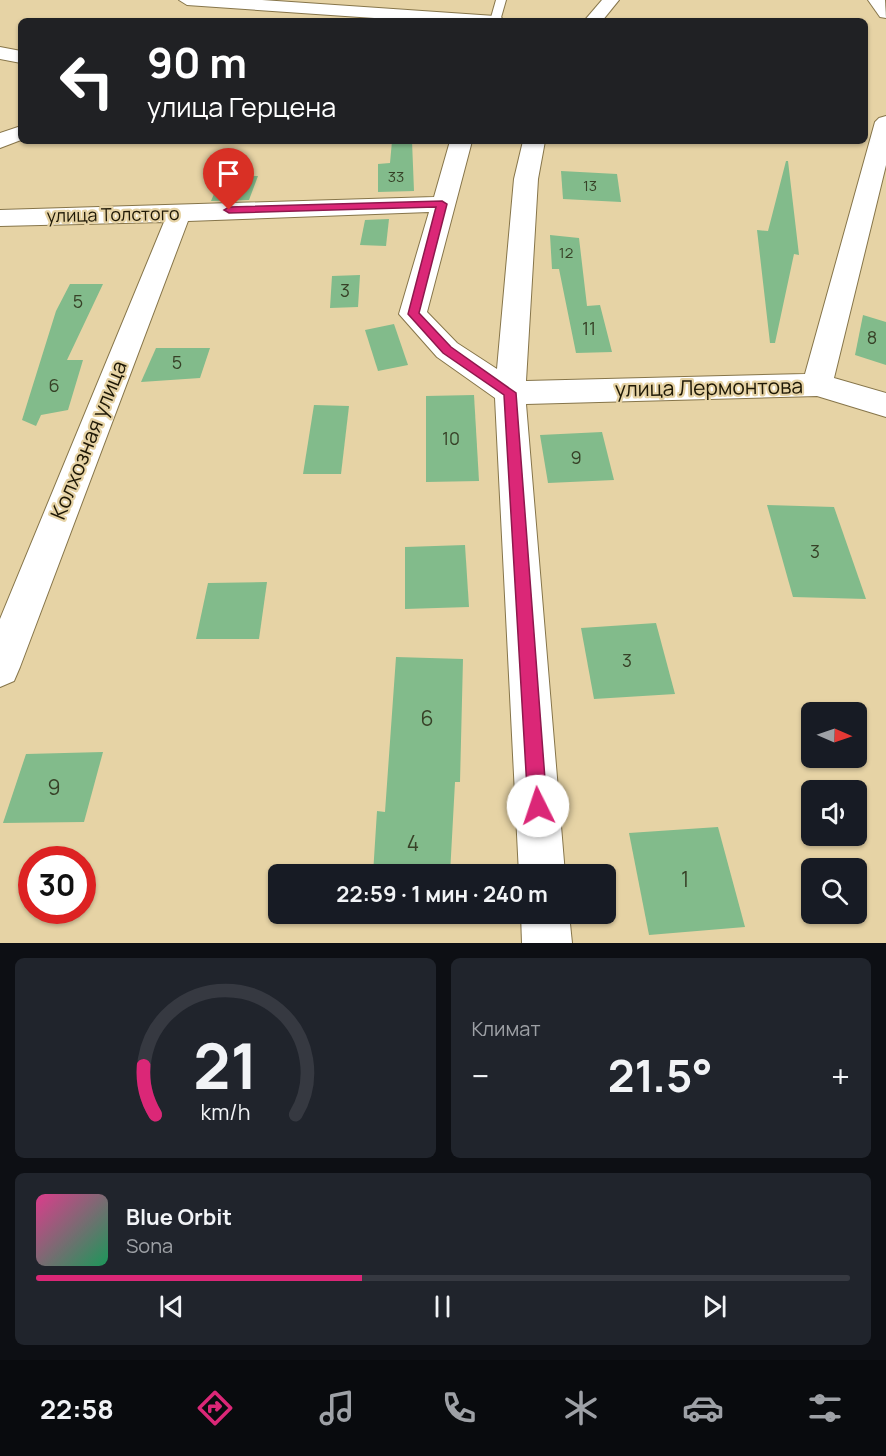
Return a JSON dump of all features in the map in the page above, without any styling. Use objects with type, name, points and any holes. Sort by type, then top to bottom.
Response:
[{"type":"street","points":[[187,0],[451,18]]},
{"type":"street","points":[[596,18],[611,0]]},
{"type":"street","points":[[876,0],[886,13]]},
{"type":"street","points":[[216,18],[229,3]]},
{"type":"street","points":[[0,53],[18,56]]},
{"type":"street","name":"улица Лермонтова","points":[[510,393],[818,385],[886,122]]},
{"type":"street","points":[[0,141],[18,133]]},
{"type":"street","points":[[460,144],[413,314],[447,350],[510,393]]},
{"type":"street","points":[[533,144],[525,179],[510,393],[541,864]]},
{"type":"street","name":"улица Толстого","points":[[0,218],[442,204]]},
{"type":"street","name":"Колхозная улица","points":[[0,667],[179,214]]},
{"type":"street","points":[[818,385],[886,405]]},
{"type":"street","points":[[546,924],[547,943]]},
{"type":"lane","points":[[496,18],[501,0]]},
{"type":"building","points":[[392,144],[412,144],[414,191],[378,192],[378,164],[390,163]]},
{"type":"building","points":[[786,161],[788,161],[799,255],[794,254],[775,343],[770,343],[757,230],[768,231]]},
{"type":"building","points":[[561,171],[617,174],[621,202],[563,199]]},
{"type":"building","points":[[222,175],[258,176],[249,200],[211,201]]},
{"type":"building","points":[[389,219],[386,246],[360,245],[365,220]]},
{"type":"building","points":[[550,235],[579,238],[587,306],[600,305],[612,352],[576,353],[559,269],[552,269]]},
{"type":"building","points":[[360,275],[358,307],[330,308],[332,276]]},
{"type":"building","points":[[70,284],[103,284],[67,360],[83,360],[68,410],[41,415],[36,426],[22,420],[56,311]]},
{"type":"building","points":[[863,315],[886,322],[886,365],[855,355]]},
{"type":"building","points":[[394,324],[408,365],[378,371],[365,330]]},
{"type":"building","points":[[156,348],[210,348],[200,378],[141,382]]},
{"type":"building","points":[[474,395],[479,481],[426,482],[426,396]]},
{"type":"building","points":[[314,405],[349,406],[341,474],[303,474]]},
{"type":"building","points":[[602,432],[614,480],[548,483],[540,435]]},
{"type":"building","points":[[767,505],[834,507],[866,599],[793,597]]},
{"type":"building","points":[[465,545],[469,607],[405,609],[405,547]]},
{"type":"building","points":[[267,582],[259,639],[196,639],[208,583]]},
{"type":"building","points":[[656,623],[675,694],[594,699],[581,628]]},
{"type":"building","points":[[396,657],[463,659],[460,782],[455,782],[451,864],[374,864],[377,811],[385,812]]},
{"type":"building","points":[[103,752],[84,822],[3,823],[26,754]]},
{"type":"building","points":[[718,827],[745,927],[649,935],[629,833]]},
{"type":"route","points":[[229,210],[442,204],[413,314],[447,350],[510,393],[538,806]]}]
